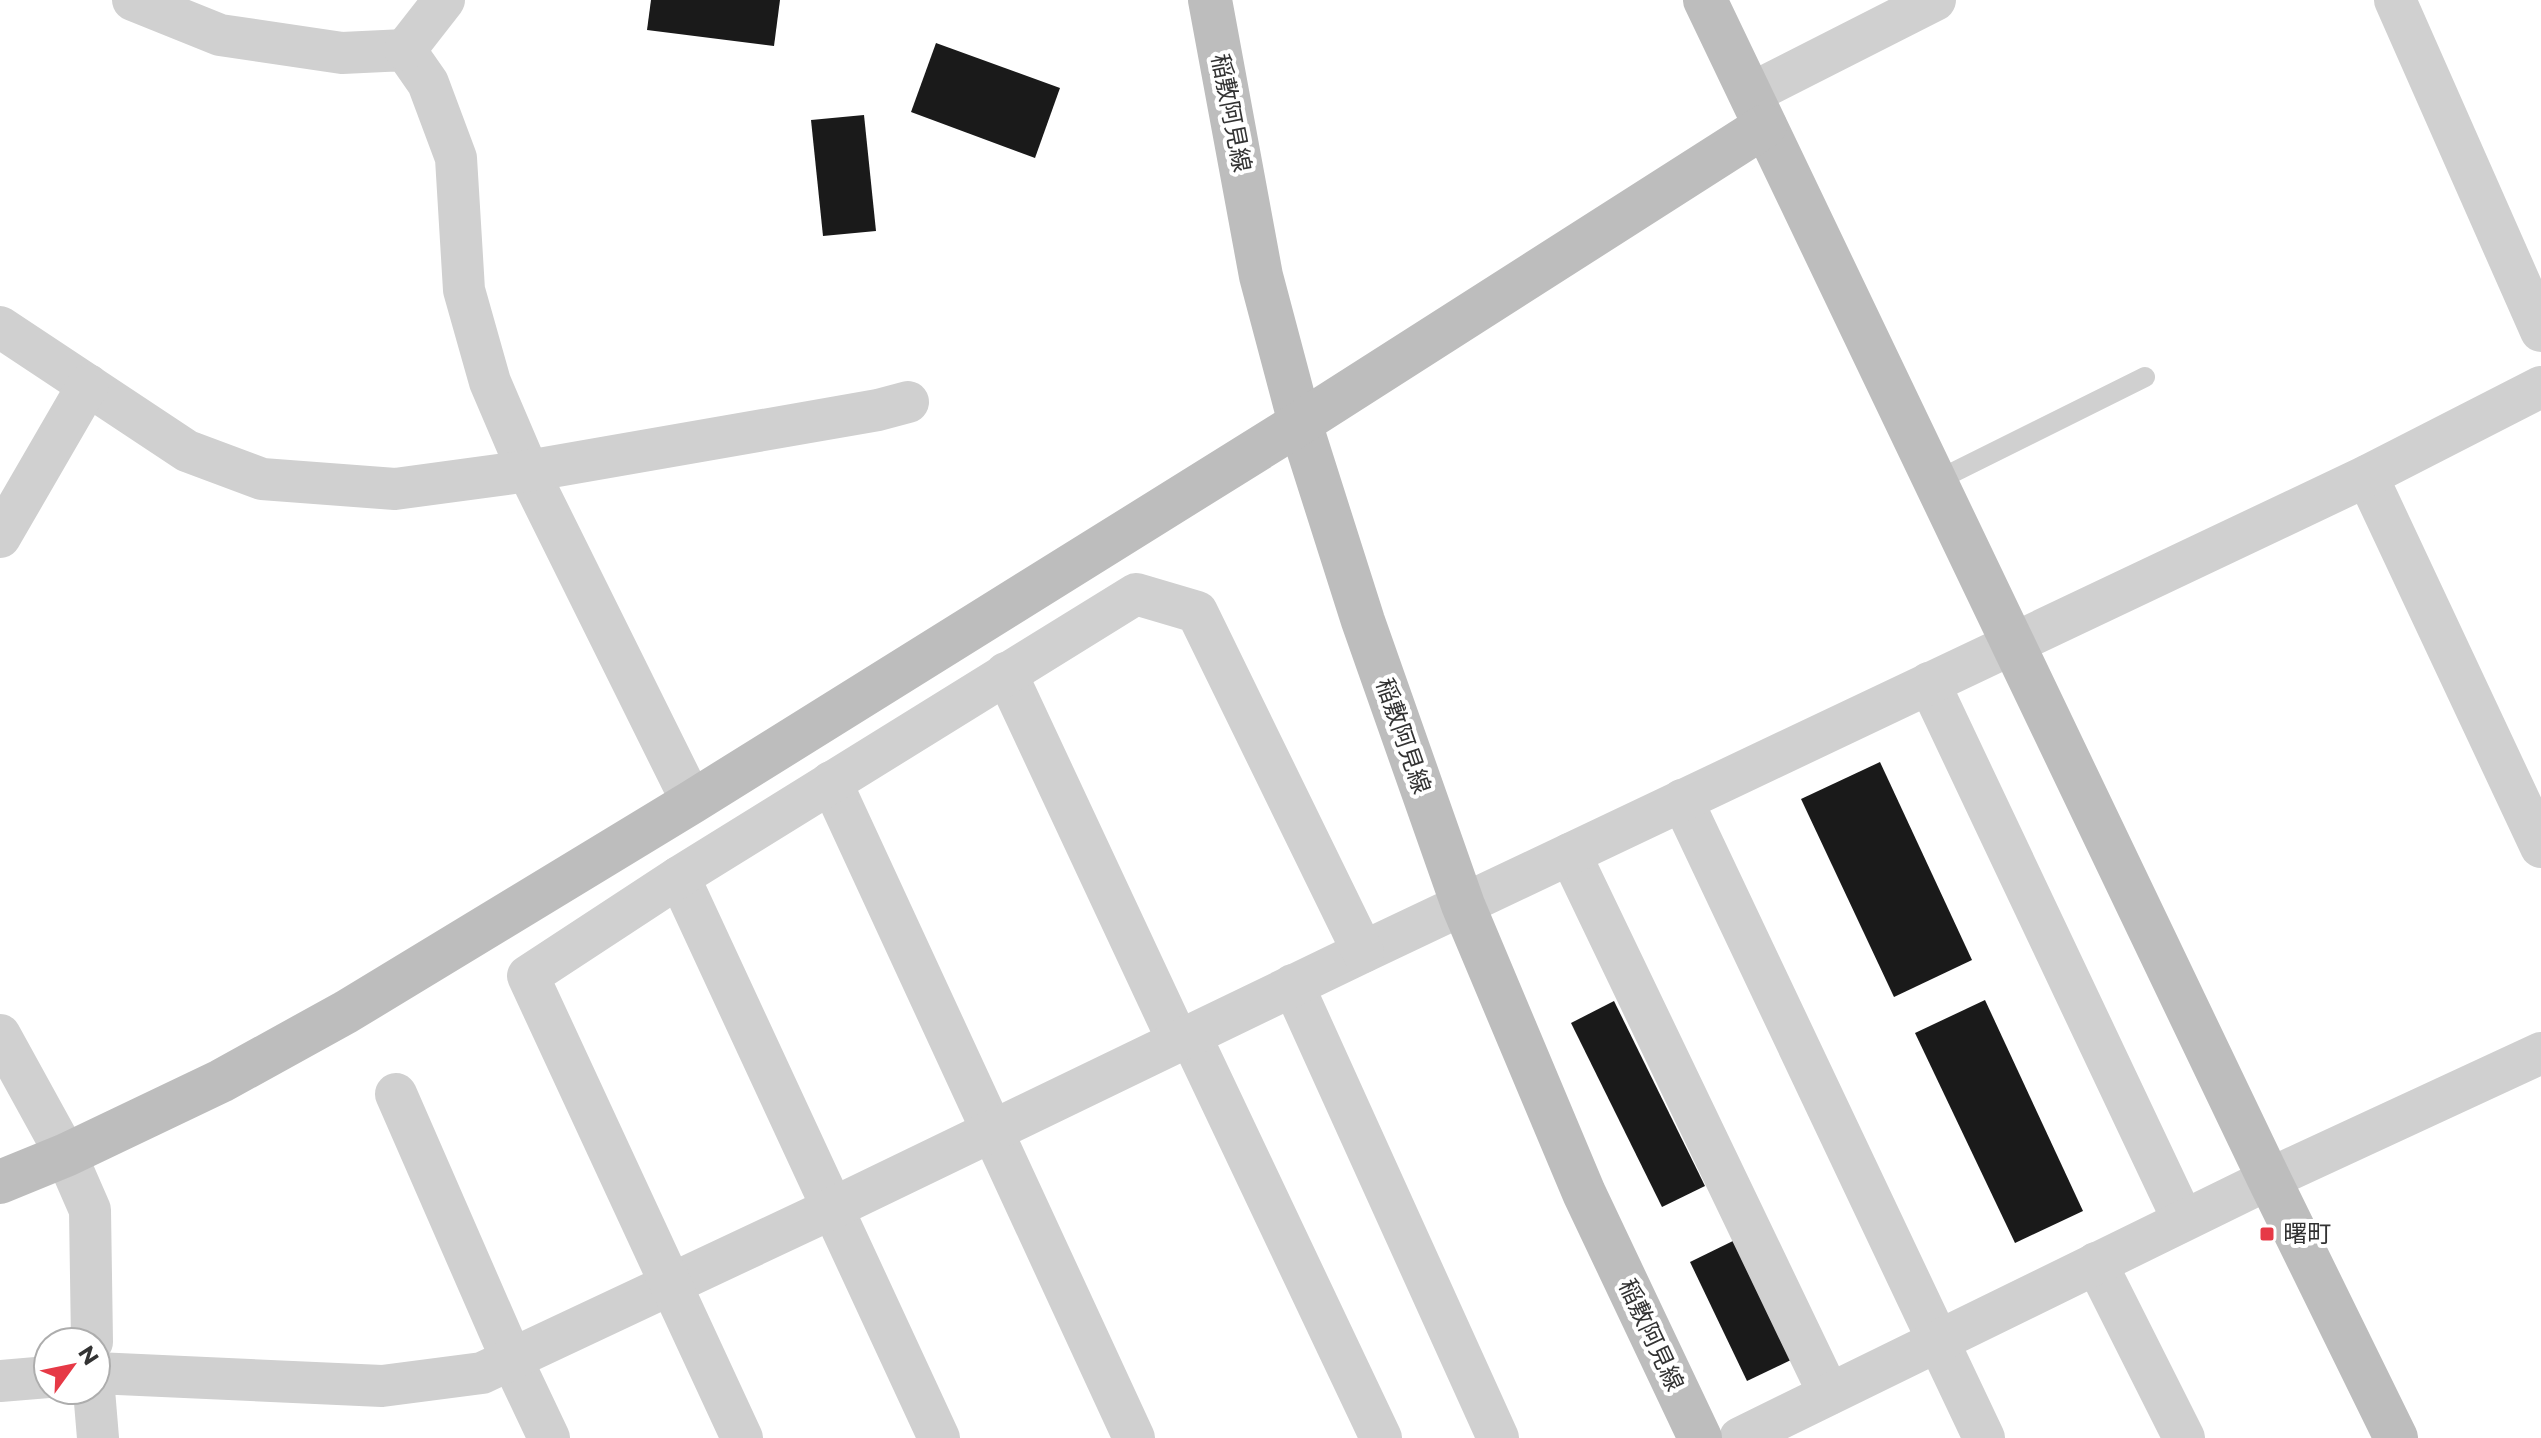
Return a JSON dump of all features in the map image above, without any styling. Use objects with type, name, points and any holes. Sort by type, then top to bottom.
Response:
[{"type":"street","points":[[133,0],[220,35],[342,53],[405,50],[444,0]]},
{"type":"street","name":"稲敷阿見線","points":[[1210,0],[1261,276],[1300,423],[1363,621],[1463,905],[1584,1193],[1700,1438]]},
{"type":"street","points":[[1705,0],[2396,1438]]},
{"type":"street","points":[[0,1182],[66,1155],[221,1081],[346,1012],[692,802],[1300,423],[1758,110],[1935,0]]},
{"type":"street","points":[[2395,0],[2541,331]]},
{"type":"street","points":[[405,50],[428,83],[456,158],[464,290],[490,382],[528,471],[692,802]]},
{"type":"street","points":[[0,327],[187,451],[262,479],[395,489],[528,471],[863,413],[908,402]]},
{"type":"street","points":[[0,537],[88,385]]},
{"type":"street","points":[[112,1374],[382,1386],[482,1373],[2367,476],[2541,387]]},
{"type":"street","points":[[2367,476],[2541,847]]},
{"type":"street","points":[[742,1438],[528,976],[679,877],[1136,594],[1197,612],[1363,952]]},
{"type":"street","points":[[1006,673],[1381,1438]]},
{"type":"street","points":[[1929,683],[2183,1220]]},
{"type":"street","points":[[831,782],[1134,1438]]},
{"type":"street","points":[[1682,800],[1984,1438]]},
{"type":"street","points":[[1570,854],[1829,1394]]},
{"type":"street","points":[[679,877],[939,1438]]},
{"type":"street","points":[[1293,985],[1498,1438]]},
{"type":"street","points":[[0,1035],[66,1155],[90,1210],[92,1326]]},
{"type":"street","points":[[1740,1438],[2183,1220],[2541,1053]]},
{"type":"street","points":[[396,1094],[549,1438]]},
{"type":"street","points":[[2096,1263],[2184,1438]]},
{"type":"street","points":[[0,1381],[32,1378]]},
{"type":"street","points":[[95,1406],[98,1438]]},
{"type":"lane","points":[[1936,481],[2145,377]]},
{"type":"building","points":[[651,0],[780,0],[774,46],[647,30]]},
{"type":"building","points":[[936,43],[1060,88],[1035,158],[911,112]]},
{"type":"building","points":[[864,115],[876,231],[823,236],[811,120]]},
{"type":"building","points":[[1880,762],[1972,960],[1894,997],[1801,799]]},
{"type":"building","points":[[1985,1000],[2083,1211],[2015,1243],[1915,1033]]},
{"type":"building","points":[[1614,1001],[1705,1186],[1662,1207],[1571,1023]]},
{"type":"building","points":[[1737,1239],[1795,1358],[1747,1381],[1690,1262]]},
{"type":"place","name":"曙町","points":[[2267,1234]]}]
